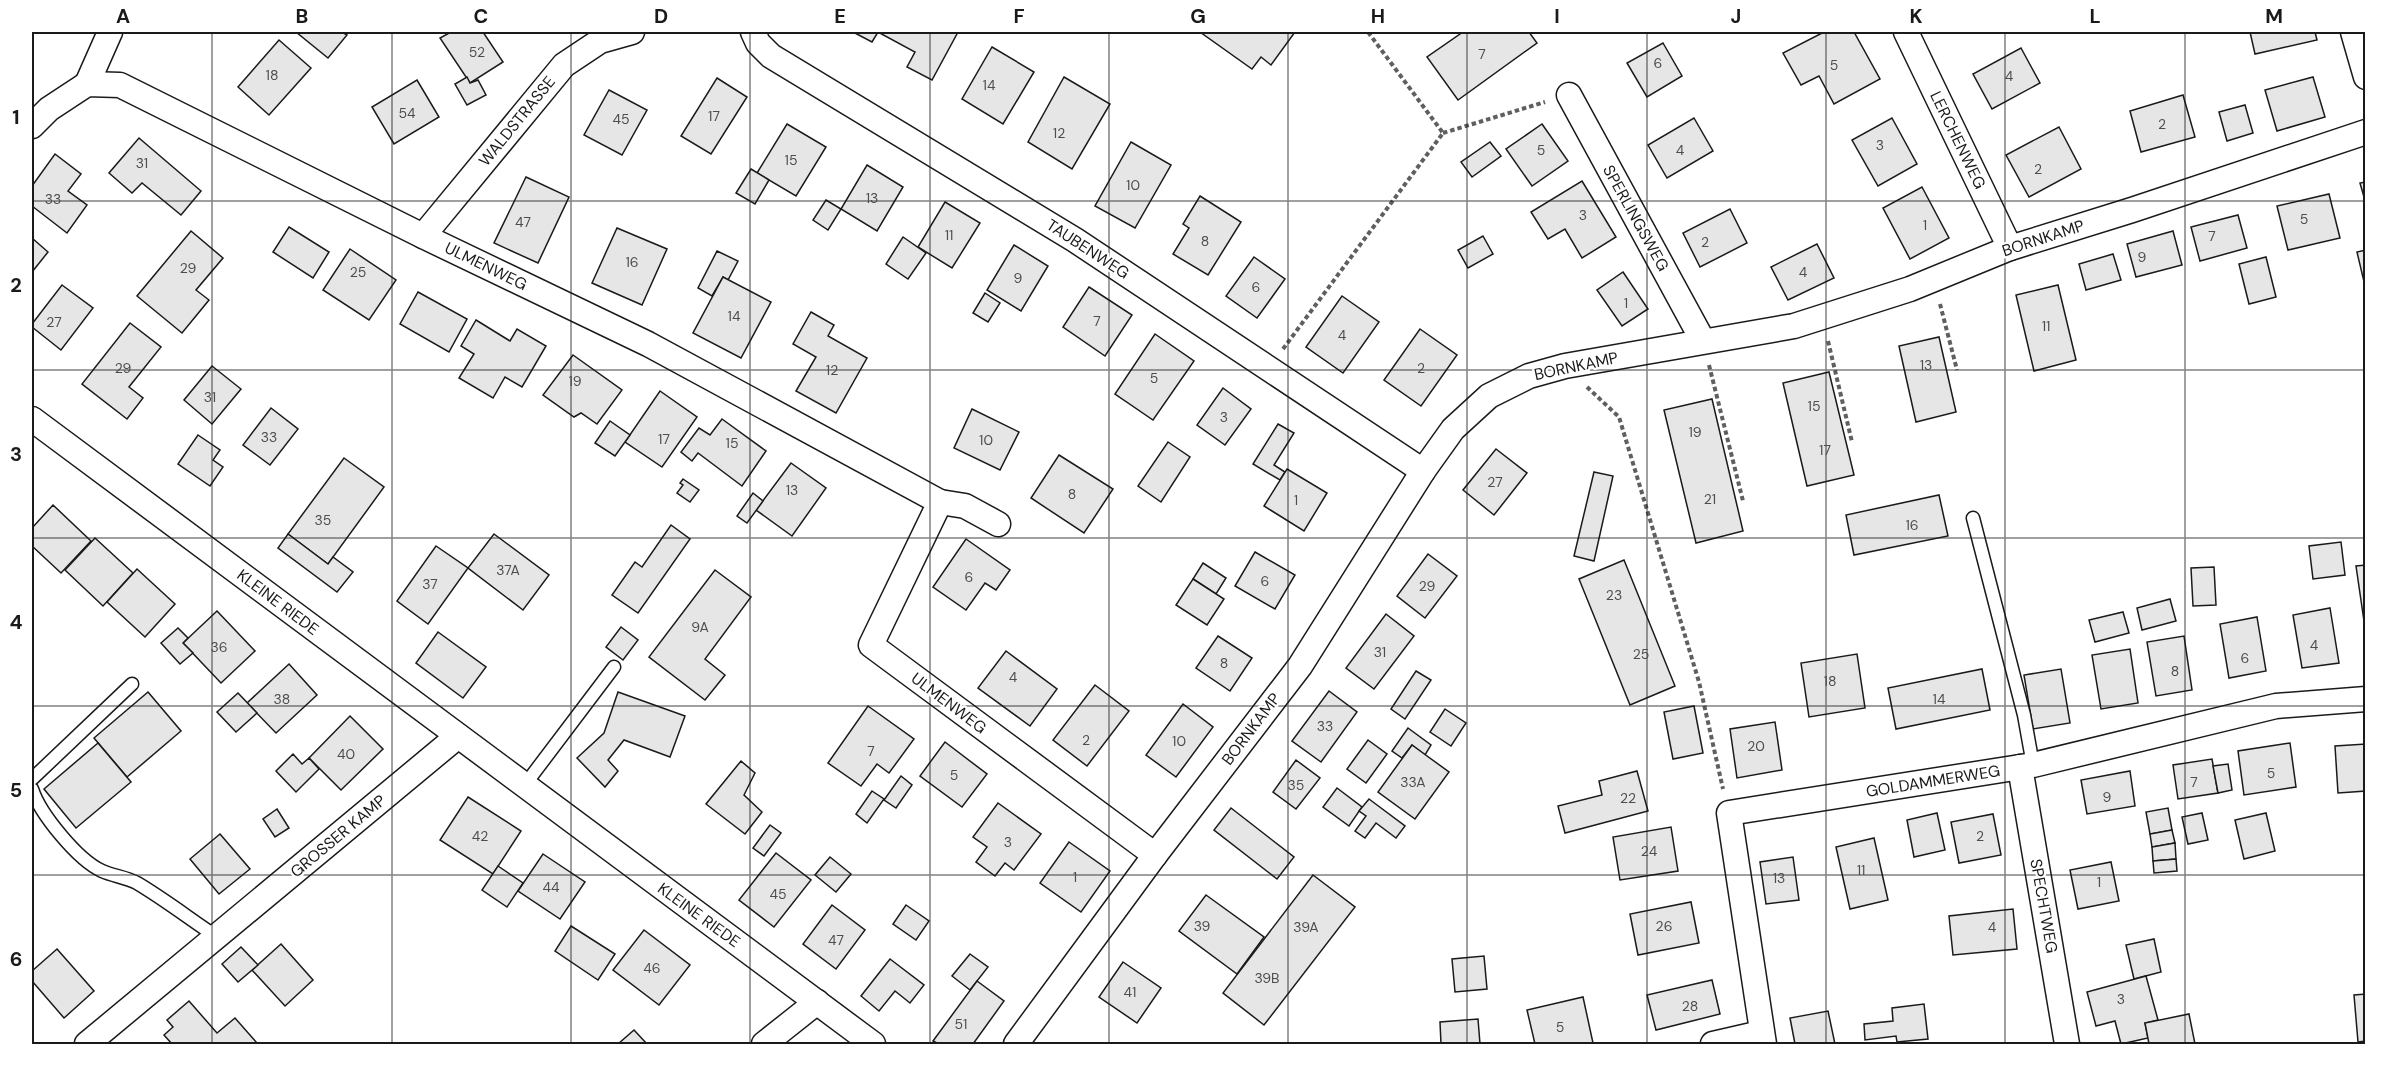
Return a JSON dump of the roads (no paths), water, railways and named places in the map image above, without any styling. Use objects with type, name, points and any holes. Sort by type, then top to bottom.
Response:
[{"type":"street","points":[[32,126],[49,109],[87,84],[110,32]]},
{"type":"street","name":"WALDSTRASSE","points":[[423,236],[564,65],[600,41],[632,32]]},
{"type":"street","name":"TAUBENWEG","points":[[753,32],[758,43],[771,56],[1076,240],[1423,471]]},
{"type":"street","name":"LERCHENWEG","points":[[1906,32],[2010,248]]},
{"type":"street","points":[[2353,32],[2366,76]]},
{"type":"street","name":"ULMENWEG","points":[[87,84],[120,85],[423,236],[648,344],[940,502],[964,506],[998,524]]},
{"type":"street","name":"SPERLINGSWEG","points":[[1569,95],[1703,341]]},
{"type":"street","name":"BORNKAMP","points":[[1016,1044],[1155,855],[1300,666],[1423,471],[1453,429],[1489,396],[1529,376],[1565,366],[1794,326],[1910,290],[2010,248],[2143,207],[2366,132]]},
{"type":"street","name":"KLEINE RIEDE","points":[[32,419],[873,1044]]},
{"type":"street","name":"ULMENWEG","points":[[940,502],[871,645],[1155,855]]},
{"type":"street","name":"GOLDAMMERWEG","points":[[1763,1038],[1729,813],[2027,766],[2276,706],[2366,699]]},
{"type":"street","name":"GROSSER KAMP","points":[[87,1044],[458,736]]},
{"type":"street","name":"SPECHTWEG","points":[[2027,766],[2067,1044]]},
{"type":"street","points":[[764,1044],[818,1002]]},
{"type":"street","points":[[1713,1044],[1763,1038]]},
{"type":"lane","points":[[1974,518],[2018,693],[2027,766]]},
{"type":"lane","points":[[524,786],[614,667]]},
{"type":"lane","points":[[32,779],[132,684]]},
{"type":"lane","points":[[32,789],[34,796],[53,823],[80,857],[102,870],[135,882],[217,937]]}]
